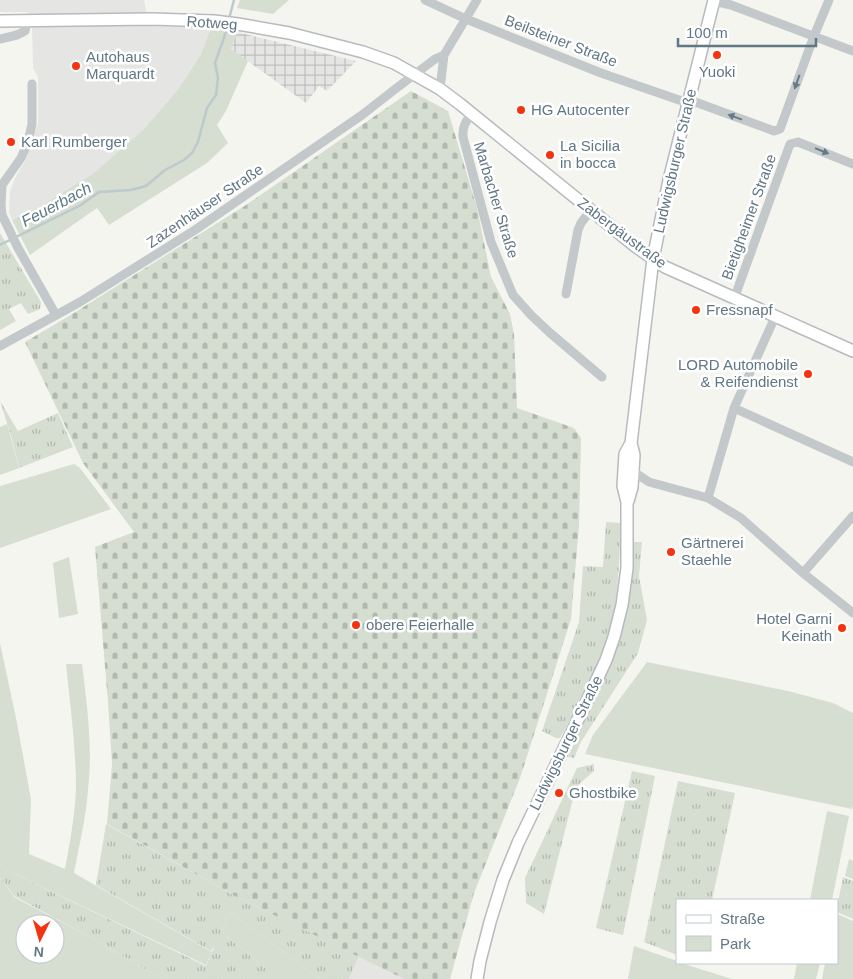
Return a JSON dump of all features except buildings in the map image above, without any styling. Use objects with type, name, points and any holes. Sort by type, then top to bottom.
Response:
[{"type":"main road","name":"Ludwigsburger Straße","points":[[477,979],[490,922],[503,880],[518,843],[606,660],[622,605],[627,568],[627,502],[623,486],[626,454],[631,443],[653,259],[669,180],[714,0]]},
{"type":"main road","name":"Rotweg","points":[[0,21],[152,19],[238,24],[289,33],[363,52],[394,63],[416,74]]},
{"type":"main road","name":"Zabergäustraße","points":[[416,74],[440,88],[664,267],[853,351]]},
{"type":"main road","name":"Ludwigsburger Straße","points":[[627,502],[632,487],[641,477],[631,443]]},
{"type":"street","name":"Beilsteiner Straße","points":[[425,0],[466,19],[601,73],[679,100],[698,103],[774,132],[780,129],[814,36]]},
{"type":"street","points":[[440,88],[444,55],[477,0]]},
{"type":"street","points":[[714,0],[853,51]]},
{"type":"street","points":[[814,36],[829,0]]},
{"type":"street","points":[[0,39],[25,31],[27,21]]},
{"type":"street","points":[[416,74],[444,55]]},
{"type":"street","name":"Zazenhäuser Straße","points":[[0,346],[88,297],[195,230],[362,116],[416,74]]},
{"type":"street","points":[[32,84],[32,124],[28,142],[2,185],[2,215],[56,316]]},
{"type":"street","name":"Marbacher Straße","points":[[472,114],[462,131],[463,137],[491,242],[513,295],[549,332],[602,377]]},
{"type":"street","name":"Bietigheimer Straße","points":[[734,299],[790,144],[798,142],[853,164]]},
{"type":"street","points":[[566,294],[578,230],[581,222],[591,210]]},
{"type":"street","points":[[708,498],[734,408],[775,317]]},
{"type":"street","points":[[734,408],[853,462]]},
{"type":"street","points":[[641,477],[708,498],[741,518],[803,573],[853,613]]},
{"type":"street","points":[[803,573],[853,516]]},
{"type":"shaded area","points":[[0,0],[144,0],[147,26],[211,28],[201,54],[189,73],[176,92],[143,130],[93,175],[41,206],[12,220],[9,212],[10,191],[25,161],[38,123],[38,77],[33,68],[32,29],[28,12],[0,12]]},
{"type":"shaded area","points":[[237,32],[356,61],[327,91],[319,86],[306,103],[231,49]]},
{"type":"shaded area","points":[[359,956],[404,979],[349,979]]},
{"type":"green space","points":[[240,0],[289,0],[273,14],[237,8]]},
{"type":"green space","points":[[211,28],[237,32],[231,49],[248,61],[226,111],[217,125],[228,143],[207,163],[109,225],[97,208],[30,255],[12,220],[41,206],[93,174],[143,130],[176,92],[189,73],[201,54]]},
{"type":"green space","points":[[411,91],[448,111],[477,208],[491,277],[510,314],[514,334],[517,408],[574,428],[581,438],[579,525],[571,619],[520,778],[474,893],[450,979],[404,979],[235,896],[107,824],[112,764],[95,547],[134,532],[83,463],[25,342],[246,205]]},
{"type":"green space","points":[[0,233],[41,302],[40,309],[28,314],[21,303],[9,309],[16,321],[0,330]]},
{"type":"green space","points":[[0,401],[18,431],[58,413],[73,447],[19,468]]},
{"type":"green space","points":[[7,424],[19,468],[0,475],[0,427]]},
{"type":"green space","points":[[74,464],[80,468],[111,509],[0,548],[0,486]]},
{"type":"green space","points":[[606,522],[621,523],[618,580],[612,624],[604,651],[587,689],[560,738],[556,738],[542,731],[579,622],[583,566],[603,567]]},
{"type":"green space","points":[[634,542],[642,542],[639,576],[647,620],[638,653],[581,742],[574,758],[568,757],[615,652],[627,605]]},
{"type":"green space","points":[[69,557],[78,614],[59,618],[53,563]]},
{"type":"green space","points":[[0,643],[31,799],[29,854],[65,869],[76,788],[74,742],[66,664],[82,664],[89,727],[90,758],[86,811],[74,873],[212,952],[206,965],[0,867]]},
{"type":"green space","points":[[647,662],[788,691],[833,703],[853,713],[852,809],[585,754],[593,735]]},
{"type":"green space","points":[[594,764],[594,771],[576,787],[544,914],[526,903],[525,878],[577,768]]},
{"type":"green space","points":[[632,771],[655,776],[623,935],[596,928]]},
{"type":"green space","points":[[678,781],[735,793],[712,899],[676,899],[676,955],[644,942]]},
{"type":"green space","points":[[827,811],[849,816],[832,899],[810,899]]},
{"type":"green space","points":[[106,824],[235,896],[359,956],[349,979],[319,979],[230,912],[221,931],[278,979],[162,979],[65,924],[65,914],[47,914],[14,896],[0,877],[0,867],[206,966],[215,945],[211,951],[96,885]]},
{"type":"green space","points":[[849,859],[853,861],[853,879],[845,876]]},
{"type":"green space","points":[[0,877],[14,897],[46,914],[15,914],[15,964],[65,964],[65,924],[162,979],[0,979]]},
{"type":"green space","points":[[843,877],[853,881],[853,919],[838,912]]},
{"type":"green space","points":[[230,912],[319,979],[278,979],[221,931]]},
{"type":"green space","points":[[838,914],[853,921],[853,979],[822,979],[825,964],[838,964]]},
{"type":"green space","points":[[634,946],[676,961],[676,964],[684,964],[732,979],[628,979]]},
{"type":"green space","points":[[797,964],[820,964],[816,979],[794,979]]},
{"type":"waterway","name":"Feuerbach","points":[[229,19],[234,0]]},
{"type":"waterway","name":"Feuerbach","points":[[0,245],[81,205],[99,192],[131,190],[146,186],[165,170],[184,160],[192,153],[198,142],[207,108],[216,95],[218,78],[215,63],[227,27]]},
{"type":"place","name":"Yuoki","points":[[717,55]]},
{"type":"place","name":"Autohaus Marquardt","points":[[76,66]]},
{"type":"place","name":"HG Autocenter","points":[[521,110]]},
{"type":"place","name":"Karl Rumberger","points":[[11,142]]},
{"type":"place","name":"La Sicilia in bocca","points":[[550,155]]},
{"type":"place","name":"Fressnapf","points":[[696,310]]},
{"type":"place","name":"LORD Automobile & Reifendienst","points":[[808,374]]},
{"type":"place","name":"Gärtnerei Staehle","points":[[671,552]]},
{"type":"place","name":"obere Feierhalle","points":[[356,625]]},
{"type":"place","name":"Hotel Garni Keinath","points":[[842,628]]},
{"type":"place","name":"Ghostbike","points":[[559,793]]}]
